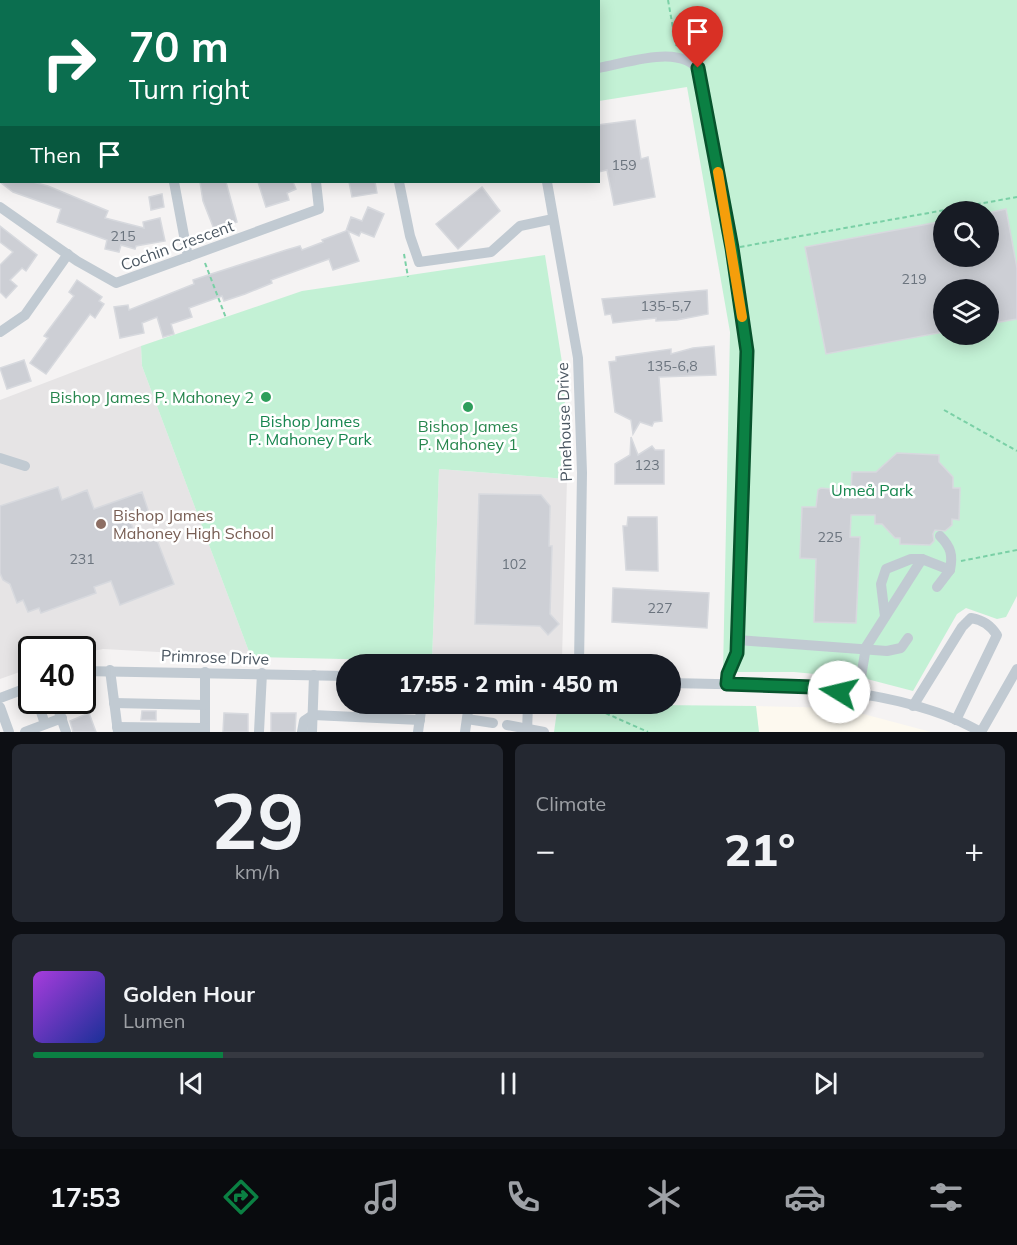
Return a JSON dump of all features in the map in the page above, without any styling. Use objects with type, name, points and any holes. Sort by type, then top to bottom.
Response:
[{"type":"street","points":[[600,68],[673,55],[690,59],[698,68],[732,248],[747,351],[738,640],[737,653],[728,674],[727,684]]},
{"type":"street","points":[[174,183],[188,257]]},
{"type":"street","name":"Cochin Crescent","points":[[0,207],[68,254],[116,283],[320,209],[316,183]]},
{"type":"street","points":[[399,183],[410,236],[419,262],[491,252],[520,226],[553,219]]},
{"type":"street","name":"Pinehouse Drive","points":[[547,183],[578,358],[582,473],[579,654]]},
{"type":"street","points":[[0,332],[25,315],[68,254]]},
{"type":"street","points":[[0,458],[24,466]]},
{"type":"street","points":[[937,587],[951,564],[950,546],[940,536]]},
{"type":"street","points":[[885,617],[881,584],[886,569],[911,559],[951,564]]},
{"type":"street","points":[[858,695],[866,647],[922,559]]},
{"type":"street","points":[[913,706],[962,627],[971,618],[981,620],[992,627],[997,635],[956,720]]},
{"type":"street","points":[[738,640],[866,647],[886,651],[901,648],[908,638]]},
{"type":"street","points":[[681,683],[813,687],[913,706],[956,720],[981,732],[1017,669]]},
{"type":"street","name":"Primrose Drive","points":[[96,670],[336,676]]},
{"type":"street","points":[[110,670],[118,729],[205,730],[205,672]]},
{"type":"street","points":[[259,732],[262,673]]},
{"type":"street","points":[[312,732],[314,675]]},
{"type":"street","points":[[0,698],[18,691]]},
{"type":"street","points":[[114,703],[205,705]]},
{"type":"street","points":[[0,707],[9,732]]},
{"type":"street","points":[[42,714],[45,724]]},
{"type":"street","points":[[60,714],[66,732]]},
{"type":"street","points":[[418,732],[421,714]]},
{"type":"street","points":[[465,732],[468,714]]},
{"type":"street","points":[[528,714],[528,730]]},
{"type":"street","points":[[302,732],[304,721],[313,715],[420,720]]},
{"type":"street","points":[[25,732],[62,718]]},
{"type":"street","points":[[467,719],[493,723]]},
{"type":"street","points":[[507,725],[544,732]]},
{"type":"path","points":[[668,0],[676,45],[684,48]]},
{"type":"path","points":[[732,248],[1017,196]]},
{"type":"path","points":[[205,262],[226,318]]},
{"type":"path","points":[[944,411],[1017,451]]},
{"type":"path","points":[[951,564],[1017,550]]},
{"type":"path","points":[[608,714],[648,732]]},
{"type":"shaded area","name":"Bishop James Mahoney High School","points":[[141,346],[142,366],[251,657],[96,650],[96,636],[18,636],[18,673],[0,679],[0,400]]},
{"type":"shaded area","points":[[439,469],[567,479],[562,654],[432,654]]},
{"type":"shaded area","points":[[756,706],[841,708],[931,732],[759,732]]},
{"type":"green space","name":"Umeå Park","points":[[600,0],[1017,0],[1017,596],[1006,617],[997,619],[966,608],[957,614],[913,691],[867,679],[794,672],[723,672],[730,332],[687,87],[600,101]]},
{"type":"green space","name":"Bishop James P. Mahoney Park","points":[[545,255],[564,375],[567,479],[439,469],[432,654],[336,654],[336,659],[251,657],[142,366],[141,346],[302,291]]},
{"type":"green space","points":[[681,705],[756,706],[759,732],[554,732],[557,714],[681,714]]},
{"type":"building","points":[[635,120],[641,159],[648,157],[655,197],[614,205],[607,170],[600,172],[600,125]]},
{"type":"building","points":[[1,183],[37,183],[48,186],[108,211],[105,218],[144,228],[143,222],[160,218],[165,241],[136,246],[135,249],[121,245],[119,252],[105,249],[107,240],[57,222],[61,209],[13,192]]},
{"type":"building","points":[[200,183],[226,183],[237,222],[214,229],[203,201]]},
{"type":"building","points":[[258,183],[293,183],[296,189],[287,193],[289,200],[266,207]]},
{"type":"building","points":[[349,183],[375,183],[377,193],[352,197]]},
{"type":"building","points":[[482,187],[500,211],[458,249],[436,224]]},
{"type":"building","points":[[162,194],[164,207],[151,210],[149,197]]},
{"type":"building","points":[[368,207],[384,214],[374,237],[361,232],[359,236],[348,231],[359,261],[333,270],[329,259],[271,280],[272,283],[245,294],[224,301],[222,296],[189,308],[192,317],[171,324],[174,334],[163,337],[157,317],[142,323],[144,333],[120,338],[114,307],[128,305],[129,310],[194,284],[193,280],[286,250],[300,246],[302,250],[323,242],[322,240],[346,231],[351,217],[362,221]]},
{"type":"building","points":[[1006,209],[1017,268],[1017,319],[999,322],[999,279],[933,279],[933,334],[826,354],[805,247],[933,223],[933,267],[999,267],[999,211]]},
{"type":"building","points":[[0,226],[37,255],[26,271],[22,268],[10,280],[17,286],[6,298],[0,292],[0,265],[13,252],[0,242]]},
{"type":"building","points":[[77,280],[102,297],[99,301],[104,304],[95,318],[90,314],[46,374],[30,363],[48,338],[44,336],[74,296],[69,292]]},
{"type":"building","points":[[707,290],[708,314],[677,320],[656,321],[656,318],[613,323],[611,314],[605,315],[602,299]]},
{"type":"building","points":[[714,346],[716,375],[659,377],[662,421],[654,422],[652,426],[640,422],[633,434],[631,420],[615,412],[609,362],[616,361],[616,357],[671,349],[671,354],[693,348]]},
{"type":"building","points":[[24,360],[31,381],[7,389],[0,368]]},
{"type":"building","points":[[631,437],[638,455],[652,446],[655,450],[664,450],[664,484],[615,484],[615,464],[630,455]]},
{"type":"building","points":[[897,453],[939,455],[939,462],[953,477],[953,488],[960,488],[959,520],[952,519],[952,525],[945,531],[935,530],[934,541],[930,545],[900,544],[900,538],[895,538],[882,524],[875,524],[875,515],[851,515],[850,537],[860,537],[856,623],[814,622],[816,559],[800,558],[802,507],[816,507],[818,490],[821,488],[851,491],[852,472],[876,472]]},
{"type":"building","points":[[58,487],[62,500],[87,490],[94,509],[142,492],[150,516],[131,523],[138,542],[155,535],[174,584],[120,605],[111,581],[94,587],[96,593],[41,613],[39,608],[28,612],[23,600],[17,603],[10,584],[3,580],[0,573],[0,506]]},
{"type":"building","points":[[479,494],[541,495],[550,506],[549,546],[552,546],[550,614],[559,624],[548,635],[540,626],[475,624]]},
{"type":"building","points":[[628,517],[657,517],[658,571],[626,570],[623,526],[627,526]]},
{"type":"building","points":[[613,588],[709,593],[707,628],[612,622]]},
{"type":"building","points":[[142,711],[156,711],[156,720],[141,720]]},
{"type":"building","points":[[224,713],[248,714],[248,732],[223,732]]},
{"type":"building","points":[[271,713],[296,713],[295,732],[271,732]]},
{"type":"building","points":[[89,714],[96,732],[73,732],[70,721]]},
{"type":"slow traffic","points":[[718,172],[742,317]]},
{"type":"place","name":"Bishop James P. Mahoney 2","points":[[266,397]]},
{"type":"place","name":"Bishop James P. Mahoney 1","points":[[468,407]]},
{"type":"place","name":"Bishop James Mahoney High School","points":[[101,524]]},
{"type":"route","points":[[698,68],[701,73],[732,248],[747,351],[737,653],[728,674],[727,684],[813,687],[839,692]]}]
